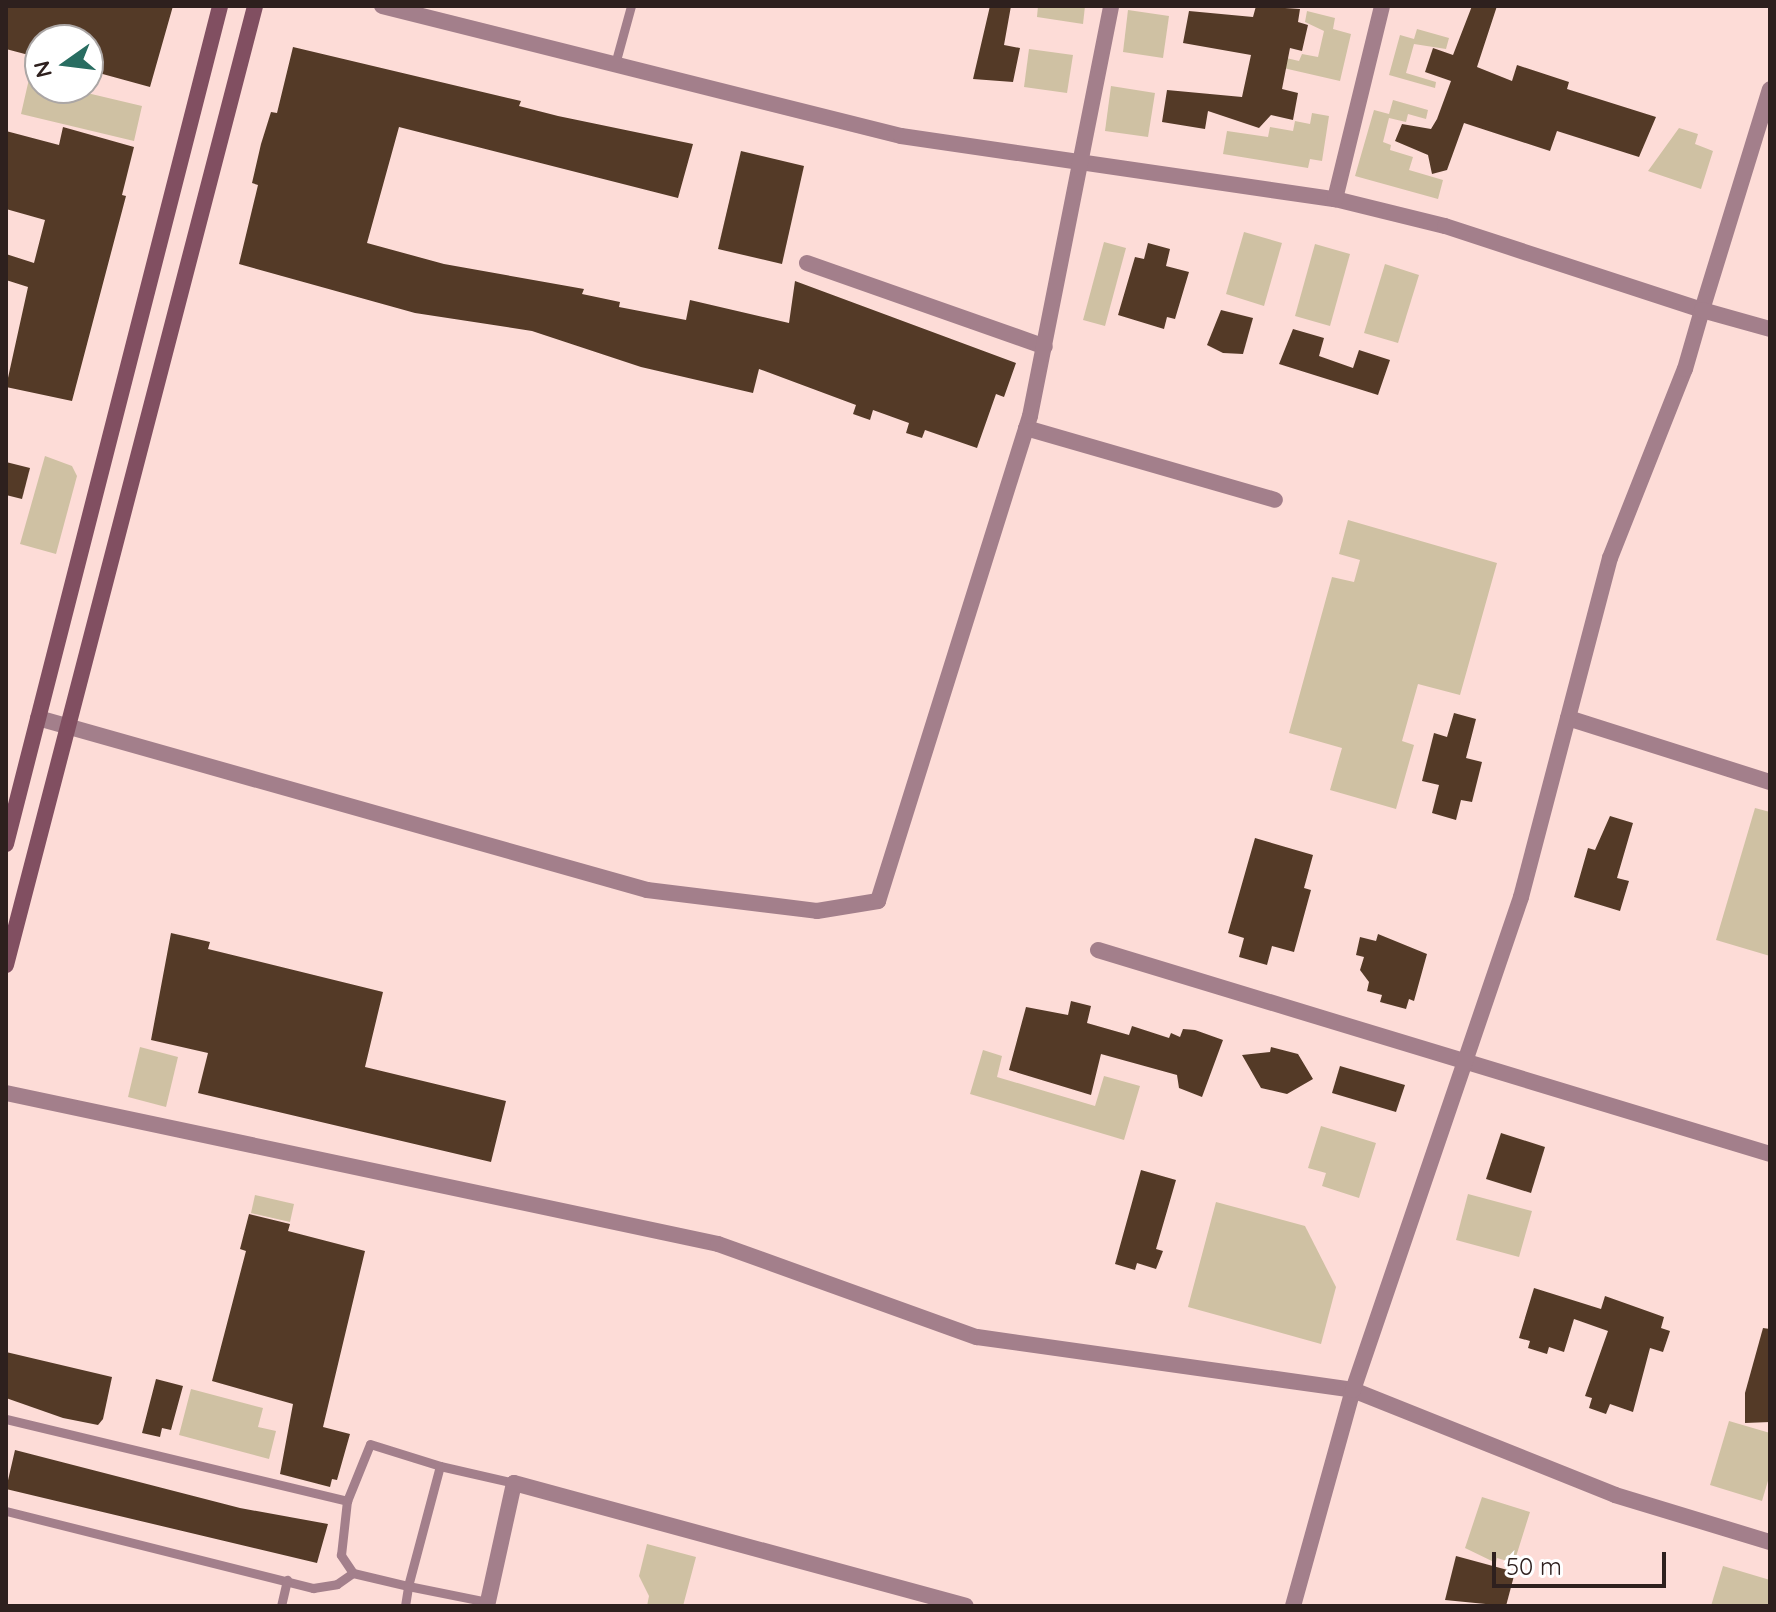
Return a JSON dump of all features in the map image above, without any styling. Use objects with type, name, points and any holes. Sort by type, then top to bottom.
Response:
[{"type":"street","points":[[6,844],[220,6]]},
{"type":"street","points":[[6,965],[70,731],[255,6]]},
{"type":"street","points":[[382,6],[429,12],[615,64],[901,136],[1083,165],[1335,199],[1445,226],[1702,310],[1770,329]]},
{"type":"street","points":[[38,718],[70,731],[647,890],[817,911],[878,901],[1026,428],[1083,165],[1111,6]]},
{"type":"street","points":[[1335,199],[1382,6]]},
{"type":"street","points":[[1293,1606],[1353,1390],[1521,897],[1610,558],[1685,369],[1770,89]]},
{"type":"street","points":[[807,263],[1045,347]]},
{"type":"street","points":[[1026,428],[1275,500]]},
{"type":"street","points":[[1568,718],[1770,782]]},
{"type":"street","points":[[1098,950],[1770,1154]]},
{"type":"street","points":[[6,1093],[718,1244],[977,1337],[1353,1390],[1615,1495],[1770,1542]]},
{"type":"street","points":[[487,1604],[514,1483],[966,1606]]},
{"type":"lane","points":[[615,64],[631,6]]},
{"type":"lane","points":[[6,1419],[347,1501]]},
{"type":"lane","points":[[487,1604],[353,1573],[341,1555],[347,1501],[370,1444],[440,1466],[514,1483]]},
{"type":"lane","points":[[405,1606],[440,1466]]},
{"type":"lane","points":[[6,1511],[313,1588],[337,1584],[353,1573]]},
{"type":"lane","points":[[281,1606],[287,1580]]},
{"type":"shaded area","points":[[1038,6],[1085,6],[1083,24],[1037,17]]},
{"type":"shaded area","points":[[1128,10],[1169,16],[1163,58],[1123,52]]},
{"type":"shaded area","points":[[1307,11],[1335,18],[1333,29],[1351,34],[1340,81],[1279,67],[1282,57],[1299,61],[1302,54],[1318,57],[1324,31],[1305,22]]},
{"type":"shaded area","points":[[1417,29],[1449,38],[1446,49],[1414,44],[1406,73],[1436,82],[1435,88],[1389,75],[1400,35],[1414,39]]},
{"type":"shaded area","points":[[1029,49],[1073,55],[1067,93],[1024,87]]},
{"type":"shaded area","points":[[1111,86],[1155,93],[1148,137],[1105,131]]},
{"type":"shaded area","points":[[104,97],[142,106],[134,141],[21,114],[24,101],[24,104],[104,104]]},
{"type":"shaded area","points":[[1393,100],[1428,110],[1426,119],[1408,114],[1406,122],[1389,118],[1383,142],[1391,145],[1390,150],[1413,157],[1409,170],[1443,180],[1438,199],[1355,176],[1374,110],[1389,114]]},
{"type":"shaded area","points":[[1312,113],[1329,116],[1322,161],[1310,159],[1308,168],[1223,154],[1227,131],[1268,137],[1270,127],[1293,131],[1295,121],[1310,124]]},
{"type":"shaded area","points":[[1679,128],[1698,134],[1695,144],[1713,151],[1701,189],[1648,171]]},
{"type":"shaded area","points":[[1244,232],[1282,243],[1264,306],[1226,294]]},
{"type":"shaded area","points":[[1104,242],[1126,248],[1105,326],[1083,320]]},
{"type":"shaded area","points":[[1315,244],[1350,254],[1330,326],[1295,316]]},
{"type":"shaded area","points":[[1385,264],[1419,275],[1398,343],[1364,333]]},
{"type":"shaded area","points":[[45,456],[72,466],[77,476],[56,554],[20,544]]},
{"type":"shaded area","points":[[1348,520],[1497,563],[1460,695],[1418,684],[1402,741],[1414,745],[1396,809],[1330,790],[1342,748],[1289,733],[1332,577],[1354,582],[1360,560],[1339,554]]},
{"type":"shaded area","points":[[1755,808],[1770,812],[1770,956],[1716,940]]},
{"type":"shaded area","points":[[140,1047],[178,1057],[166,1107],[128,1097]]},
{"type":"shaded area","points":[[983,1050],[1002,1056],[997,1077],[1095,1106],[1104,1076],[1140,1086],[1124,1140],[970,1094]]},
{"type":"shaded area","points":[[1321,1126],[1376,1143],[1359,1198],[1322,1186],[1326,1173],[1308,1168]]},
{"type":"shaded area","points":[[1468,1194],[1532,1211],[1519,1257],[1456,1240]]},
{"type":"shaded area","points":[[255,1195],[294,1204],[290,1222],[251,1213]]},
{"type":"shaded area","points":[[1216,1202],[1305,1226],[1336,1287],[1321,1344],[1188,1307]]},
{"type":"shaded area","points":[[191,1389],[263,1408],[258,1427],[276,1431],[269,1459],[179,1435]]},
{"type":"shaded area","points":[[1729,1421],[1770,1433],[1770,1474],[1762,1501],[1710,1485]]},
{"type":"shaded area","points":[[1482,1497],[1530,1512],[1514,1563],[1497,1558],[1496,1563],[1465,1548]]},
{"type":"shaded area","points":[[647,1544],[696,1557],[683,1606],[647,1606],[649,1596],[639,1576]]},
{"type":"shaded area","points":[[1723,1566],[1770,1580],[1770,1606],[1711,1606]]},
{"type":"building","points":[[6,6],[173,6],[150,87],[104,74],[104,24],[24,24],[24,54],[6,49]]},
{"type":"building","points":[[990,6],[1011,6],[1004,45],[1020,48],[1013,82],[973,79]]},
{"type":"building","points":[[1256,6],[1300,9],[1298,22],[1308,25],[1302,51],[1290,48],[1282,89],[1298,93],[1293,120],[1271,115],[1259,128],[1208,111],[1205,129],[1162,122],[1167,90],[1242,97],[1251,55],[1183,43],[1189,11],[1253,17]]},
{"type":"building","points":[[1472,6],[1497,6],[1477,67],[1512,81],[1517,65],[1569,82],[1567,89],[1656,117],[1639,157],[1557,131],[1550,151],[1464,123],[1447,170],[1432,174],[1428,155],[1395,141],[1402,124],[1431,129],[1437,119],[1451,81],[1425,72],[1433,48],[1453,55]]},
{"type":"building","points":[[293,47],[521,101],[519,106],[558,116],[693,144],[678,198],[399,127],[367,243],[444,264],[584,289],[582,294],[620,302],[619,307],[686,320],[690,300],[789,323],[795,281],[1016,363],[1004,397],[996,394],[977,448],[925,430],[922,438],[906,433],[909,423],[873,410],[870,420],[853,414],[856,405],[759,369],[753,393],[641,367],[532,331],[415,313],[239,264],[258,185],[252,183],[261,144],[271,112],[277,113]]},
{"type":"building","points":[[63,127],[134,147],[122,195],[126,196],[72,401],[6,387],[28,287],[6,280],[6,254],[34,263],[45,220],[6,209],[6,131],[59,145]]},
{"type":"building","points":[[741,151],[804,166],[782,264],[718,249]]},
{"type":"building","points":[[1148,243],[1170,249],[1166,266],[1189,272],[1175,319],[1167,317],[1164,329],[1118,315],[1135,257],[1144,259]]},
{"type":"building","points":[[1221,310],[1253,318],[1243,354],[1223,353],[1207,345]]},
{"type":"building","points":[[1293,329],[1324,338],[1319,356],[1353,368],[1359,350],[1390,360],[1378,395],[1279,364]]},
{"type":"building","points":[[6,462],[30,468],[22,499],[6,495]]},
{"type":"building","points":[[1454,713],[1476,719],[1466,758],[1482,762],[1472,802],[1461,800],[1456,820],[1432,813],[1439,785],[1422,781],[1434,733],[1447,737]]},
{"type":"building","points":[[1610,816],[1633,823],[1617,878],[1629,881],[1620,911],[1574,897],[1588,848],[1595,850]]},
{"type":"building","points":[[1255,838],[1313,855],[1304,888],[1311,890],[1294,952],[1272,946],[1267,965],[1239,957],[1244,938],[1228,933]]},
{"type":"building","points":[[171,933],[210,942],[208,949],[383,992],[365,1067],[506,1101],[491,1162],[198,1093],[208,1053],[151,1040]]},
{"type":"building","points":[[1378,934],[1427,954],[1414,1001],[1409,999],[1406,1009],[1380,1002],[1382,995],[1367,991],[1369,982],[1360,970],[1364,957],[1356,955],[1360,937],[1376,941]]},
{"type":"building","points":[[1071,1001],[1091,1006],[1087,1023],[1129,1035],[1132,1026],[1169,1038],[1171,1033],[1180,1037],[1183,1029],[1223,1040],[1202,1097],[1179,1088],[1177,1075],[1101,1054],[1091,1095],[1009,1070],[1026,1007],[1068,1015]]},
{"type":"building","points":[[1271,1047],[1298,1054],[1313,1079],[1287,1094],[1261,1088],[1242,1055],[1270,1052]]},
{"type":"building","points":[[1340,1066],[1405,1085],[1396,1112],[1332,1093]]},
{"type":"building","points":[[1501,1133],[1545,1147],[1531,1193],[1486,1179]]},
{"type":"building","points":[[1141,1170],[1176,1180],[1156,1249],[1163,1251],[1156,1269],[1137,1263],[1135,1270],[1115,1264]]},
{"type":"building","points":[[249,1214],[290,1224],[288,1231],[365,1251],[323,1427],[350,1434],[337,1480],[332,1479],[330,1487],[280,1474],[293,1404],[212,1381],[246,1251],[240,1249]]},
{"type":"building","points":[[1534,1288],[1601,1309],[1605,1296],[1664,1317],[1661,1328],[1670,1331],[1663,1352],[1650,1348],[1633,1412],[1610,1404],[1606,1414],[1589,1408],[1592,1398],[1585,1396],[1608,1331],[1574,1319],[1564,1352],[1549,1347],[1547,1354],[1528,1348],[1530,1341],[1519,1338]]},
{"type":"building","points":[[1763,1328],[1770,1329],[1770,1422],[1745,1423],[1745,1393]]},
{"type":"building","points":[[6,1352],[112,1377],[103,1419],[98,1425],[63,1418],[6,1398]]},
{"type":"building","points":[[156,1379],[183,1386],[171,1430],[162,1428],[160,1437],[142,1433]]},
{"type":"building","points":[[15,1450],[240,1508],[328,1524],[317,1563],[6,1489]]},
{"type":"building","points":[[1456,1556],[1515,1572],[1506,1606],[1445,1600]]}]
